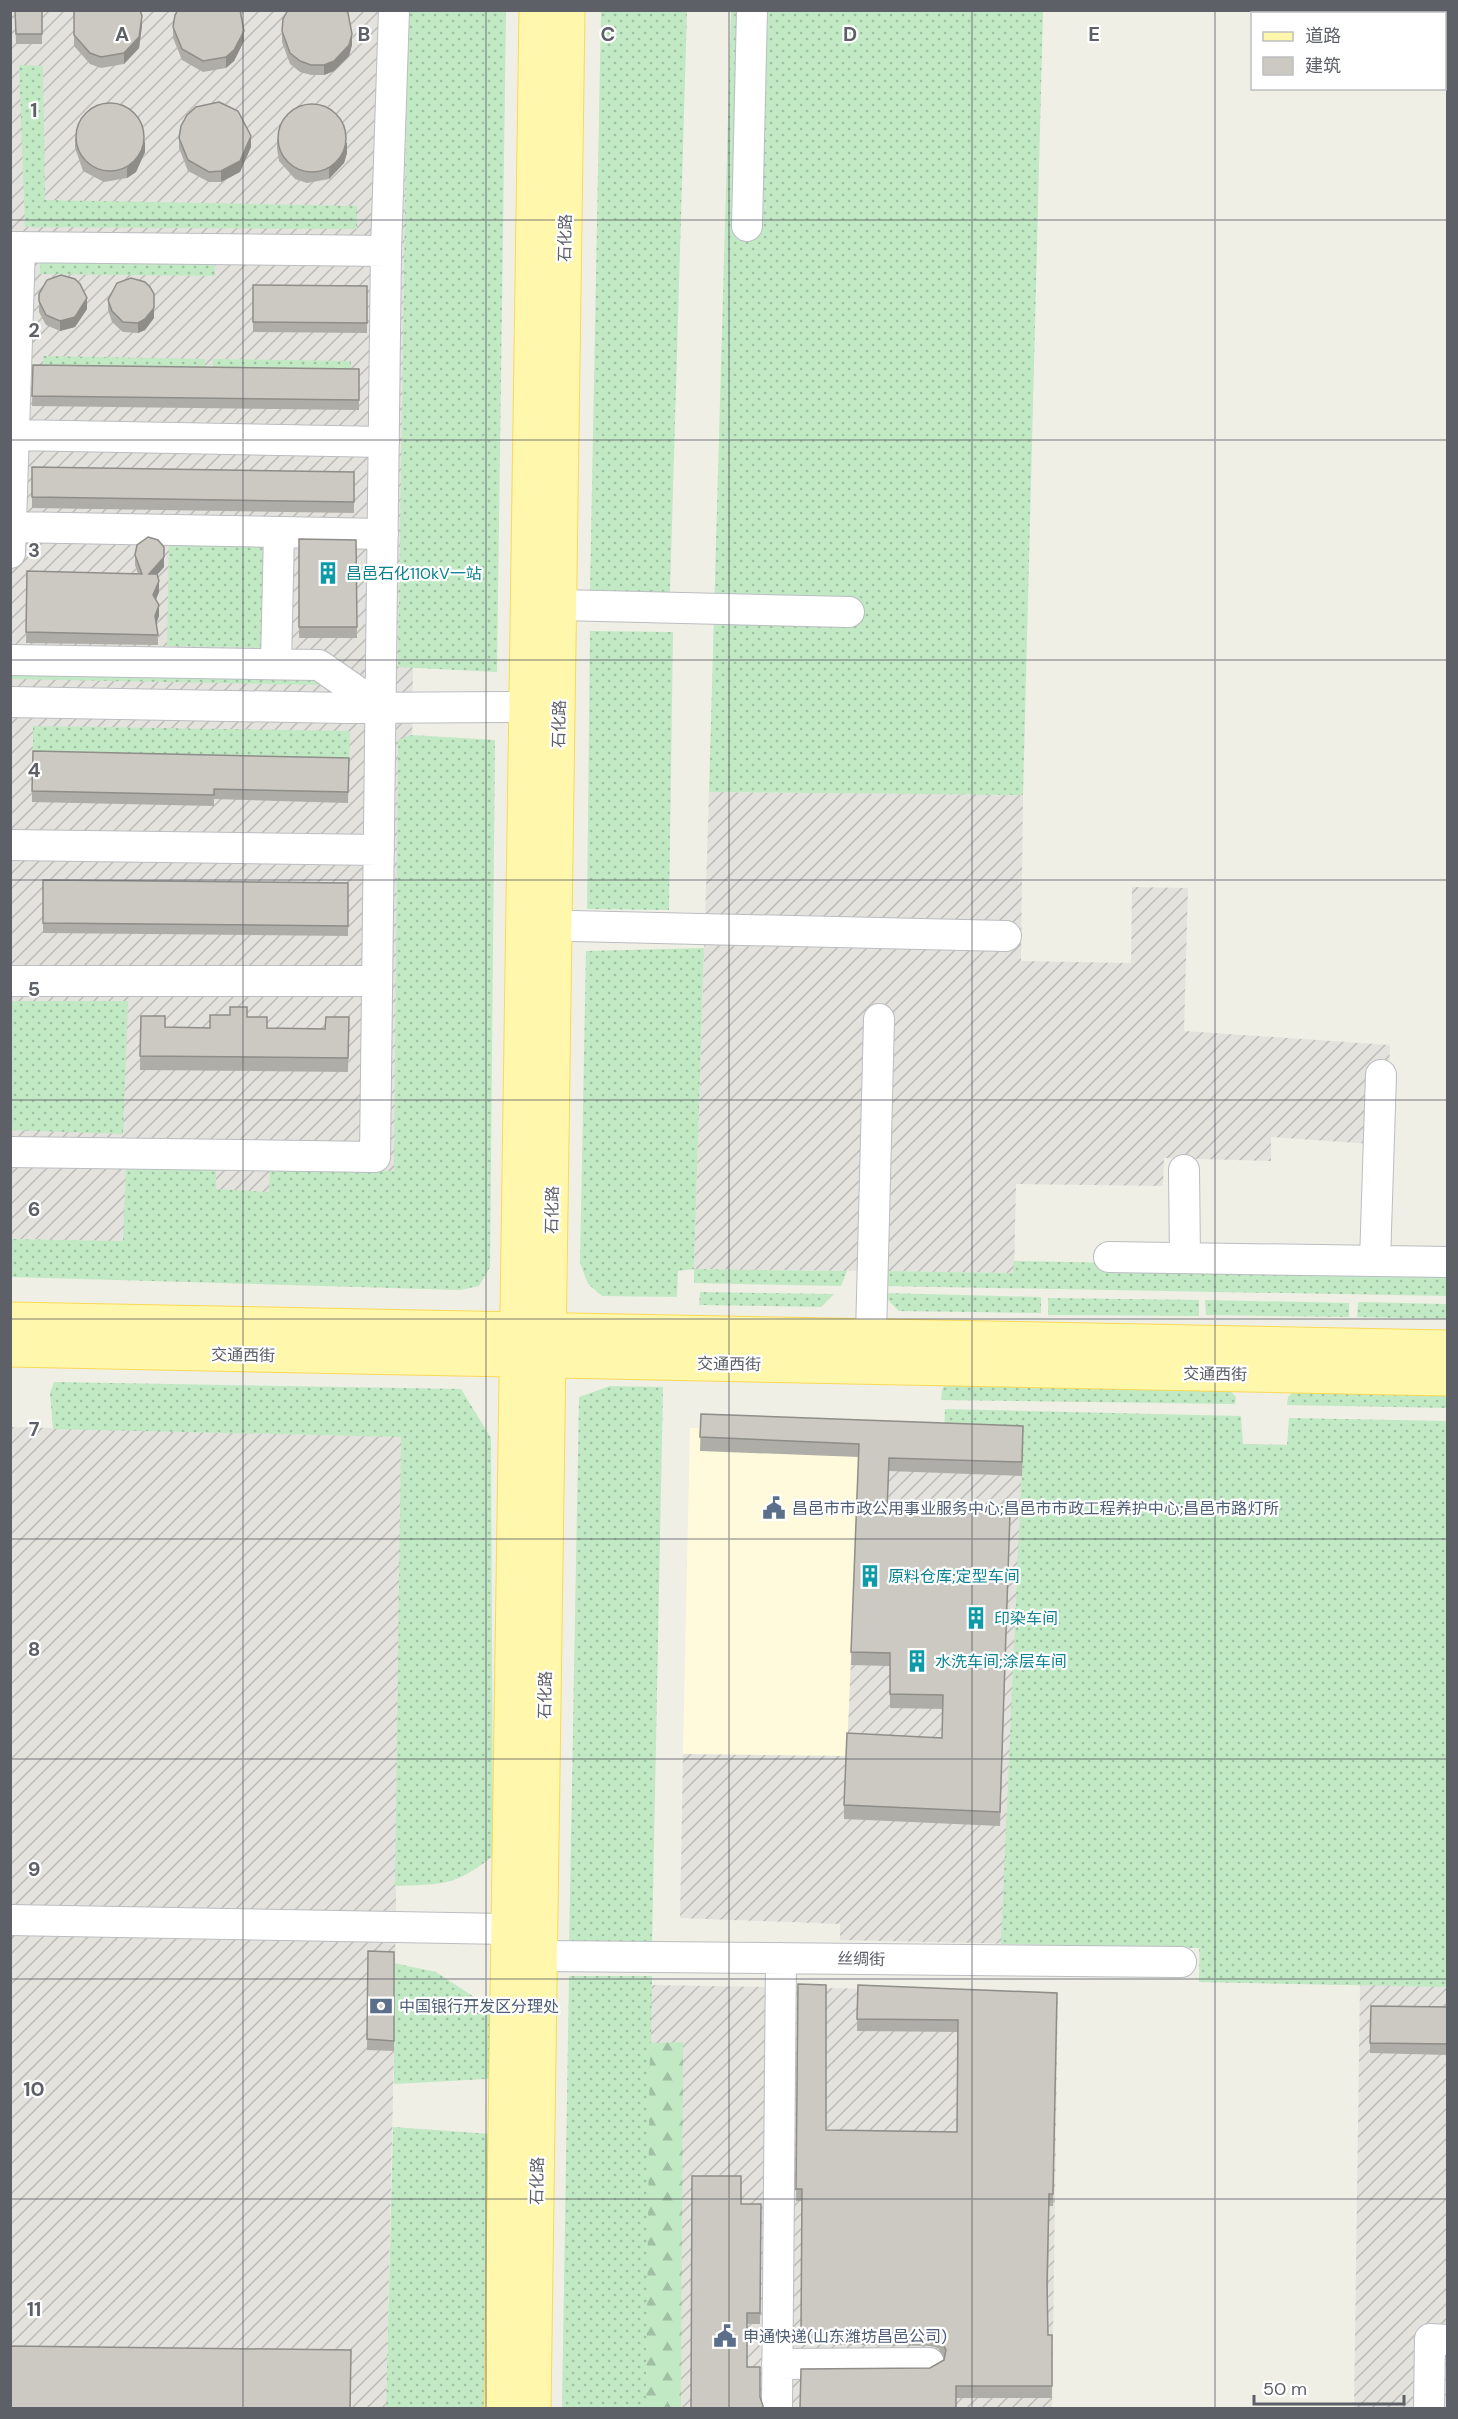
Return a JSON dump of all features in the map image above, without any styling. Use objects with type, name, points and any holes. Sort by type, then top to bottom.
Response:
[{"type":"main road","name":"石化路","points":[[501,2409],[520,925],[536,10]]},
{"type":"main road","name":"石化路","points":[[534,2409],[568,10]]},
{"type":"main road","name":"交通西街","points":[[10,1319],[515,1345],[1448,1379]]},
{"type":"main road","name":"交通西街","points":[[550,1346],[871,1336],[1448,1347]]},
{"type":"main road","name":"交通西街","points":[[10,1350],[515,1345]]},
{"type":"street","points":[[10,1152],[375,1157],[386,251],[394,10]]},
{"type":"street","points":[[747,226],[752,10]]},
{"type":"street","points":[[10,553],[14,435],[15,247],[386,251]]},
{"type":"street","points":[[14,435],[384,441]]},
{"type":"street","points":[[11,527],[383,534]]},
{"type":"street","points":[[276,664],[279,532]]},
{"type":"street","points":[[560,604],[849,612]]},
{"type":"street","points":[[10,660],[319,665],[381,708]]},
{"type":"street","points":[[10,702],[381,708],[524,707]]},
{"type":"street","points":[[10,844],[379,850]]},
{"type":"street","points":[[520,925],[1006,936]]},
{"type":"street","points":[[10,981],[377,981]]},
{"type":"street","points":[[871,1336],[879,1019]]},
{"type":"street","points":[[1375,1261],[1381,1075]]},
{"type":"street","points":[[1184,1170],[1185,1258]]},
{"type":"street","points":[[1109,1257],[1448,1262]]},
{"type":"street","points":[[10,1920],[507,1929]]},
{"type":"street","name":"丝绸街","points":[[541,1956],[1181,1962]]},
{"type":"street","points":[[777,2409],[781,1958]]},
{"type":"street","points":[[1430,2409],[1431,2339],[1448,2340]]},
{"type":"street","points":[[777,2364],[929,2363]]},
{"type":"shaded area","points":[[11,11],[421,11],[406,1247],[11,1239]]},
{"type":"shaded area","points":[[709,792],[1023,795],[1021,961],[1131,963],[1132,887],[1188,888],[1184,1031],[1390,1045],[1386,1145],[1271,1137],[1271,1161],[1164,1158],[1163,1186],[1016,1184],[1014,1273],[694,1269]]},
{"type":"shaded area","points":[[10,1427],[402,1437],[394,2051],[386,2408],[11,2408]]},
{"type":"shaded area","points":[[690,1428],[860,1434],[847,1757],[683,1754]]},
{"type":"shaded area","points":[[860,1434],[1447,1449],[1447,2408],[1354,2408],[1360,1985],[1199,1982],[1199,1948],[840,1940],[840,1924],[680,1918],[683,1754],[847,1756]]},
{"type":"shaded area","points":[[651,1985],[1058,1992],[1052,2408],[646,2408]]},
{"type":"green space","points":[[408,11],[506,11],[497,672],[398,667]]},
{"type":"green space","points":[[601,11],[687,11],[670,592],[590,592]]},
{"type":"green space","points":[[731,11],[1043,11],[1023,795],[709,792]]},
{"type":"green space","points":[[19,65],[43,66],[45,200],[357,206],[357,229],[25,227]]},
{"type":"green space","points":[[40,262],[215,263],[215,276],[40,274]]},
{"type":"green space","points":[[43,356],[205,359],[206,377],[43,375]]},
{"type":"green space","points":[[213,359],[351,361],[351,379],[213,378]]},
{"type":"green space","points":[[169,541],[267,543],[264,648],[167,646]]},
{"type":"green space","points":[[590,631],[673,632],[669,910],[587,909]]},
{"type":"green space","points":[[11,668],[321,674],[322,685],[11,679]]},
{"type":"green space","points":[[33,726],[350,731],[349,769],[33,761]]},
{"type":"green space","points":[[412,735],[495,740],[490,1267],[479,1286],[460,1290],[11,1277],[11,1239],[123,1241],[126,1169],[216,1170],[216,1189],[269,1192],[270,1169],[394,1171],[398,740]]},
{"type":"green space","points":[[704,948],[694,1269],[678,1271],[677,1297],[602,1296],[588,1284],[580,1263],[586,951]]},
{"type":"green space","points":[[11,1001],[128,1001],[123,1134],[11,1130]]},
{"type":"green space","points":[[1014,1261],[1448,1269],[1447,1296],[882,1286],[882,1271],[1013,1273]]},
{"type":"green space","points":[[694,1269],[847,1271],[841,1286],[694,1283]]},
{"type":"green space","points":[[700,1292],[834,1294],[821,1307],[699,1305]]},
{"type":"green space","points":[[885,1293],[1041,1297],[1041,1313],[899,1311],[885,1297]]},
{"type":"green space","points":[[1048,1298],[1199,1300],[1199,1316],[1048,1315]]},
{"type":"green space","points":[[1205,1300],[1349,1303],[1349,1317],[1206,1315]]},
{"type":"green space","points":[[1358,1302],[1447,1304],[1447,1319],[1357,1317]]},
{"type":"green space","points":[[54,1382],[461,1389],[491,1438],[493,1856],[457,1879],[436,1884],[395,1886],[401,1437],[53,1429],[50,1393]]},
{"type":"green space","points":[[946,1383],[1229,1389],[1236,1397],[1235,1404],[941,1400],[942,1389]]},
{"type":"green space","points":[[610,1386],[663,1387],[652,1946],[569,1947],[579,1397]]},
{"type":"green space","points":[[1295,1390],[1447,1393],[1447,1408],[1287,1405],[1288,1397]]},
{"type":"green space","points":[[945,1409],[1241,1416],[1243,1444],[1287,1445],[1289,1418],[1447,1421],[1447,1987],[1199,1982],[1200,1948],[1001,1944],[1023,1440],[944,1437]]},
{"type":"green space","points":[[394,1963],[436,1972],[506,2018],[505,2078],[394,2084]]},
{"type":"green space","points":[[569,1976],[652,1976],[646,2408],[562,2408]]},
{"type":"green space","points":[[683,2042],[681,2408],[646,2408],[650,2043]]},
{"type":"green space","points":[[393,2127],[505,2135],[495,2408],[386,2408]]},
{"type":"building","points":[[15,10],[42,10],[42,34],[16,34]]},
{"type":"building","points":[[74,10],[140,10],[142,16],[139,37],[124,53],[101,57],[90,53],[74,35]]},
{"type":"building","points":[[178,10],[240,10],[244,31],[234,50],[226,57],[203,61],[182,49],[173,27]]},
{"type":"building","points":[[288,10],[346,10],[352,34],[349,45],[334,61],[324,65],[311,65],[300,61],[290,53],[282,31],[283,19]]},
{"type":"building","points":[[219,102],[238,111],[251,136],[240,161],[221,171],[209,172],[188,160],[179,138],[181,126],[187,115],[196,107]]},
{"type":"building","points":[[117,103],[129,109],[138,118],[144,130],[142,150],[134,161],[117,171],[103,171],[86,161],[78,150],[76,130],[86,113],[97,105]]},
{"type":"building","points":[[319,104],[331,110],[340,119],[346,131],[344,151],[336,162],[319,172],[305,172],[288,162],[280,151],[278,131],[288,114],[299,106]]},
{"type":"building","points":[[61,275],[75,279],[87,298],[75,317],[60,321],[46,315],[39,301],[39,294],[47,280]]},
{"type":"building","points":[[131,278],[145,282],[154,294],[154,308],[145,319],[138,323],[123,322],[112,311],[108,300],[117,283]]},
{"type":"building","points":[[253,285],[367,286],[367,323],[253,322]]},
{"type":"building","points":[[33,365],[359,369],[359,400],[32,396]]},
{"type":"building","points":[[32,467],[354,472],[354,502],[32,497]]},
{"type":"building","points":[[148,537],[158,540],[164,547],[164,557],[149,574],[157,574],[159,581],[153,595],[159,605],[155,616],[158,635],[26,632],[27,571],[142,574],[135,555],[137,545]]},
{"type":"building","name":"昌邑石化110kV一站","points":[[299,539],[356,540],[357,627],[299,627]]},
{"type":"building","points":[[33,751],[349,758],[348,792],[214,789],[214,795],[32,791]]},
{"type":"building","points":[[43,880],[348,883],[348,926],[43,923]]},
{"type":"building","points":[[230,1007],[247,1007],[247,1017],[267,1017],[267,1028],[325,1029],[326,1017],[349,1017],[348,1058],[140,1056],[141,1016],[165,1016],[165,1027],[210,1028],[210,1015],[230,1015]]},
{"type":"building","points":[[701,1414],[1023,1426],[1022,1462],[889,1458],[887,1511],[1010,1513],[1000,1812],[844,1805],[847,1733],[942,1738],[943,1695],[890,1694],[890,1653],[851,1652],[859,1444],[700,1437]]},
{"type":"building","name":"中国银行开发区分理处","points":[[368,1951],[394,1952],[394,2041],[367,2039]]},
{"type":"building","points":[[798,1984],[826,1985],[826,2130],[957,2132],[958,2020],[857,2019],[858,1985],[1057,1993],[1053,2194],[1049,2194],[1047,2284],[1048,2335],[1052,2335],[1052,2386],[956,2386],[956,2409],[800,2409],[801,2369],[930,2368],[944,2360],[946,2350],[938,2336],[929,2334],[801,2332],[802,2189],[796,2189]]},
{"type":"building","points":[[1371,2006],[1448,2007],[1448,2044],[1370,2043]]},
{"type":"building","points":[[692,2176],[741,2176],[741,2204],[761,2204],[760,2313],[747,2313],[747,2367],[760,2367],[760,2397],[764,2409],[691,2409]]},
{"type":"building","points":[[10,2346],[351,2350],[350,2409],[10,2409]]},
{"type":"place","name":"昌邑石化110kV一站","points":[[328,573]]},
{"type":"place","name":"昌邑市市政公用事业服务中心;昌邑市市政工程养护中心;昌邑市路灯所","points":[[774,1508]]},
{"type":"place","name":"原料仓库;定型车间","points":[[870,1576]]},
{"type":"place","name":"印染车间","points":[[976,1618]]},
{"type":"place","name":"水洗车间;涂层车间","points":[[917,1661]]},
{"type":"place","name":"中国银行开发区分理处","points":[[381,2006]]},
{"type":"place","name":"申通快递(山东潍坊昌邑公司)","points":[[725,2336]]}]
